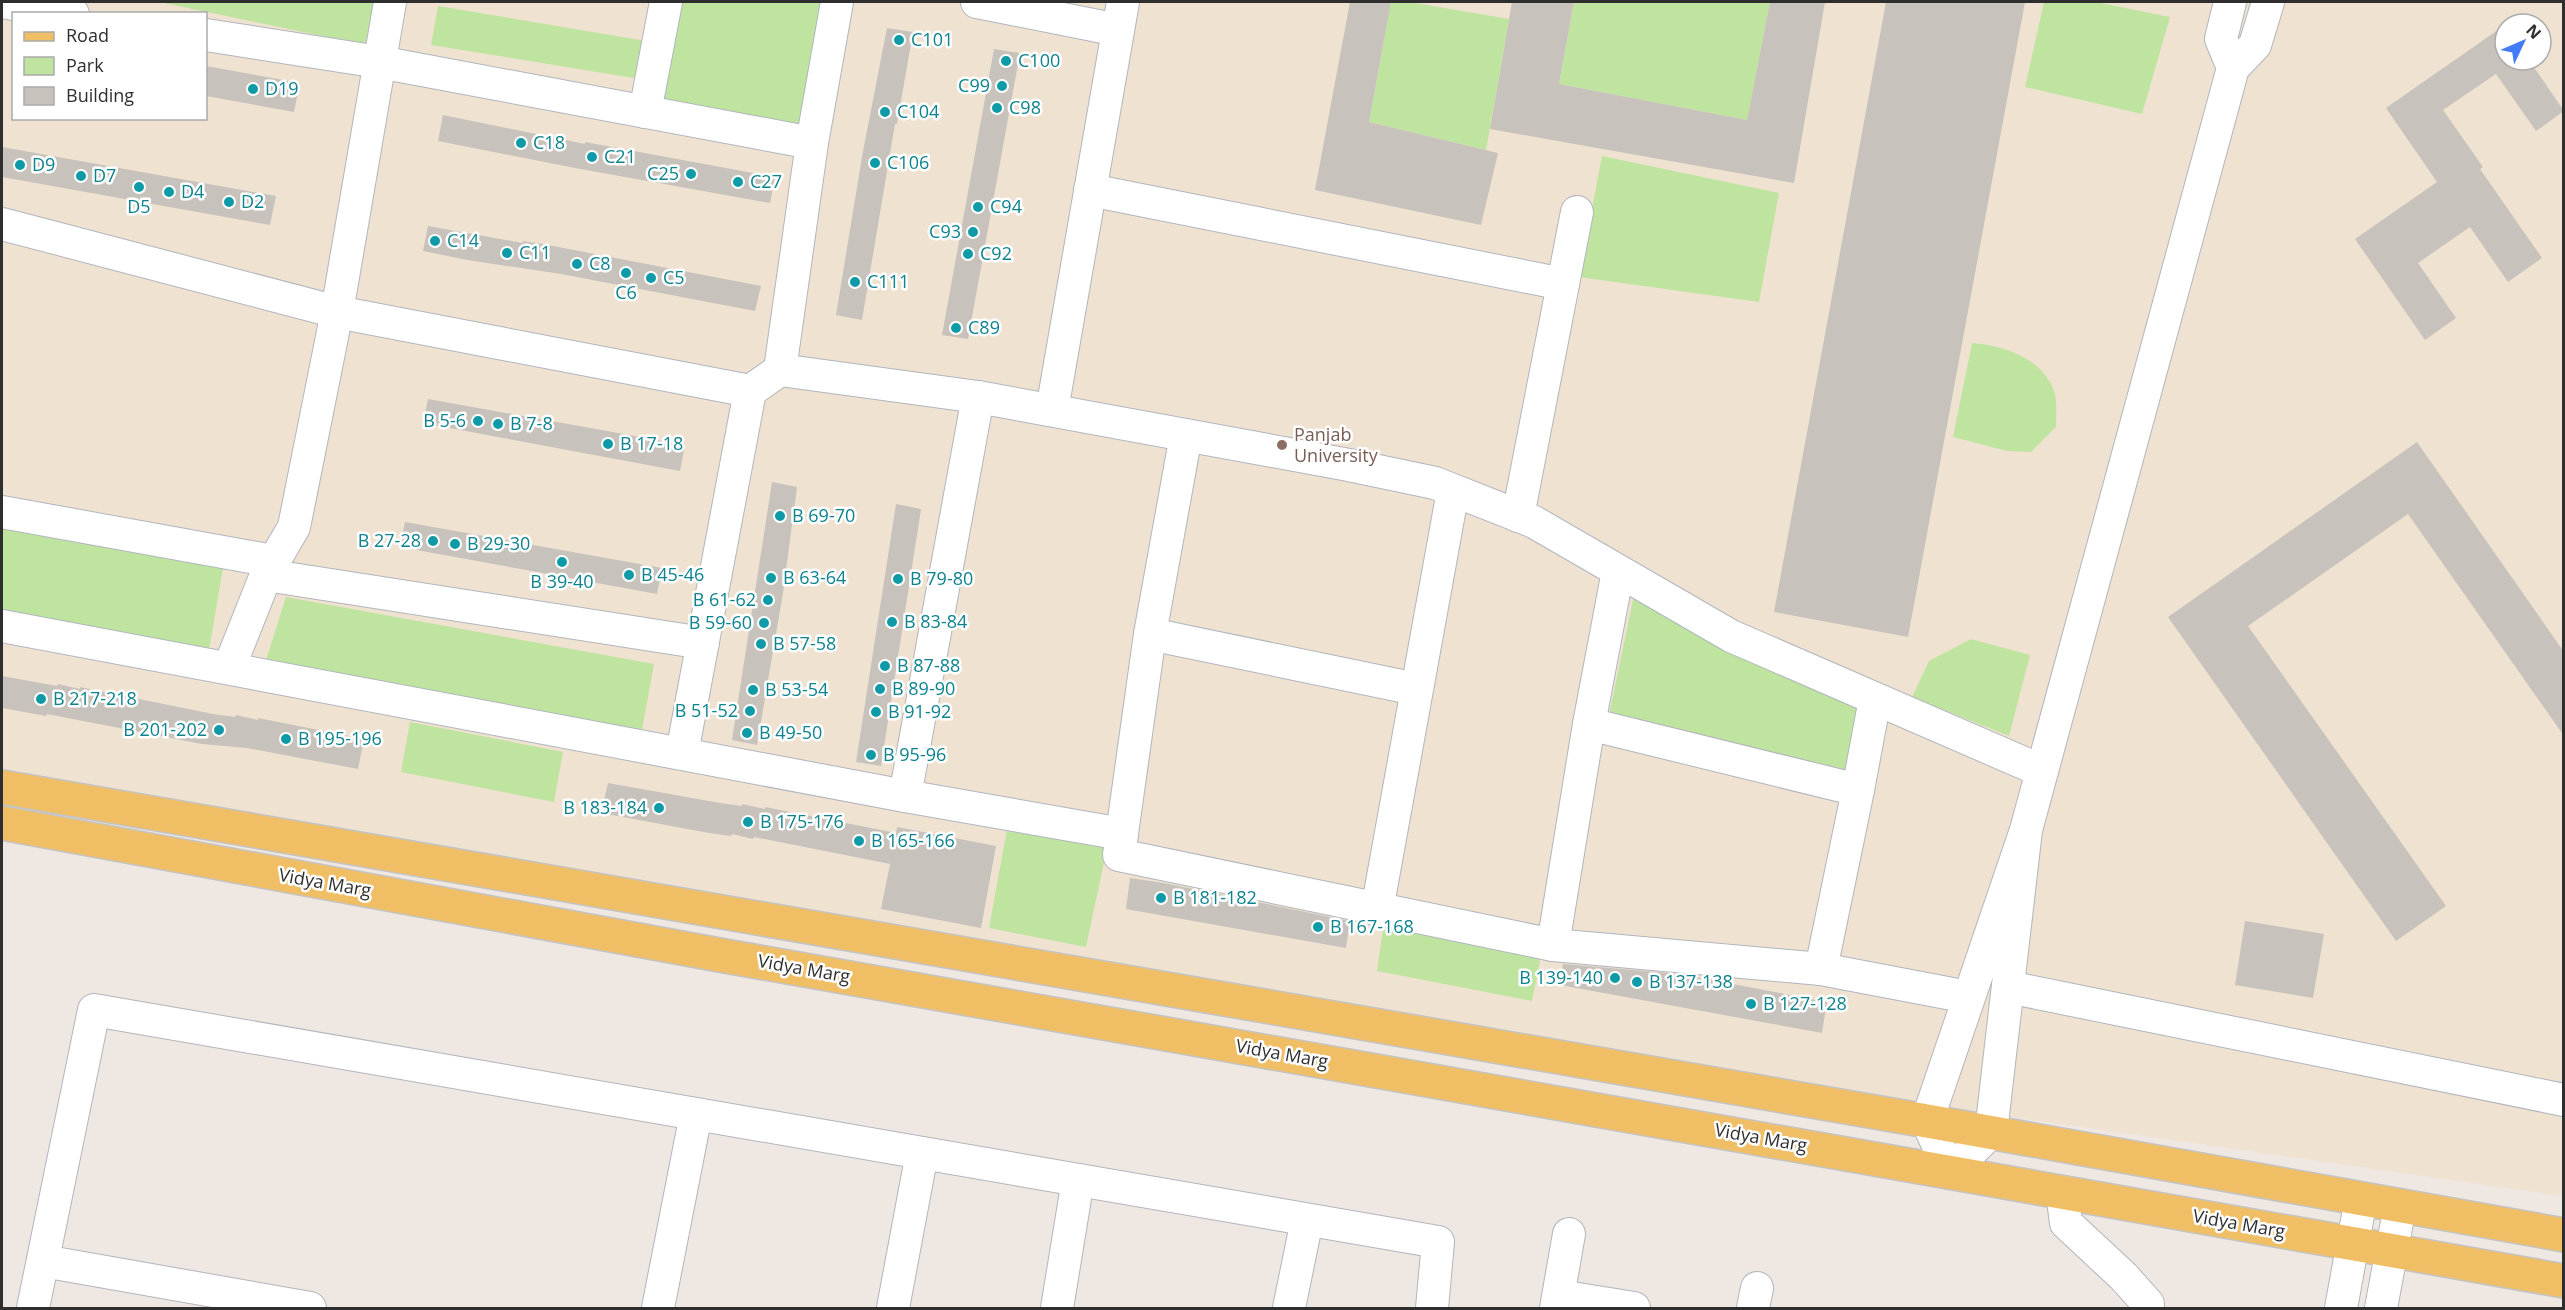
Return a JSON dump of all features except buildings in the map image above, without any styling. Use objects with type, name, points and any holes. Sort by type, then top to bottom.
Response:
[{"type":"main road","points":[[2,787],[1991,1132],[2564,1235]]},
{"type":"main road","name":"Vidya Marg","points":[[2,823],[725,956],[2564,1281]]},
{"type":"street","points":[[2,2],[61,12]]},
{"type":"street","points":[[229,668],[269,568],[294,527],[337,312],[390,2]]},
{"type":"street","points":[[645,112],[666,2]]},
{"type":"street","points":[[780,370],[812,143],[837,2]]},
{"type":"street","points":[[976,2],[1120,16],[1052,410]]},
{"type":"street","points":[[2230,2],[2221,39],[2233,68]]},
{"type":"street","points":[[2026,830],[1991,1132],[1950,1172],[1927,1121],[2026,830],[2233,68],[2255,45],[2268,2]]},
{"type":"street","points":[[207,34],[379,62],[812,143]]},
{"type":"street","points":[[1090,190],[1563,284]]},
{"type":"street","points":[[1518,516],[1577,212]]},
{"type":"street","points":[[2,224],[337,312],[750,391]]},
{"type":"street","points":[[682,753],[750,391],[780,370],[978,397],[1360,467],[1435,483],[1534,522],[1731,636],[2042,771]]},
{"type":"street","points":[[905,796],[978,397]]},
{"type":"street","points":[[1186,435],[1150,634],[1119,855],[1553,945],[1821,969],[1968,997]]},
{"type":"street","points":[[1377,910],[1453,490]]},
{"type":"street","points":[[2,512],[269,568],[703,643]]},
{"type":"street","points":[[1553,945],[1588,724],[1618,571]]},
{"type":"street","points":[[2,626],[905,796],[1122,834]]},
{"type":"street","points":[[1150,634],[1416,689]]},
{"type":"street","points":[[1821,969],[1875,699]]},
{"type":"street","points":[[1588,724],[1858,790]]},
{"type":"street","points":[[2008,987],[2564,1100]]},
{"type":"street","points":[[33,1308],[94,1010],[1438,1242],[1432,1308]]},
{"type":"street","points":[[658,1308],[696,1114]]},
{"type":"street","points":[[893,1308],[922,1153]]},
{"type":"street","points":[[1057,1308],[1078,1180]]},
{"type":"street","points":[[2062,1192],[2066,1223],[2124,1277],[2148,1304],[2148,1308]]},
{"type":"street","points":[[2341,1308],[2361,1199]]},
{"type":"street","points":[[2381,1308],[2400,1206]]},
{"type":"street","points":[[1289,1308],[1307,1220]]},
{"type":"street","points":[[1569,1234],[1557,1302],[1634,1308]]},
{"type":"street","points":[[43,1261],[258,1304],[310,1308]]},
{"type":"shaded area","name":"Panjab University","points":[[2,2],[2563,2],[2563,1196],[1823,1090],[2,771]]},
{"type":"green space","points":[[159,2],[374,2],[365,45]]},
{"type":"green space","points":[[678,2],[828,2],[800,132],[657,101]]},
{"type":"green space","points":[[1391,2],[1410,2],[1509,19],[1486,150],[1369,122]]},
{"type":"green space","points":[[1574,2],[1770,2],[1747,120],[1559,84]]},
{"type":"green space","points":[[2044,2],[2096,2],[2170,17],[2142,114],[2025,87]]},
{"type":"green space","points":[[438,6],[646,41],[640,79],[431,45]]},
{"type":"green space","points":[[1602,156],[1779,193],[1759,302],[1579,277]]},
{"type":"green space","points":[[1972,343],[1997,347],[2022,356],[2033,363],[2050,382],[2056,398],[2056,427],[2031,452],[2007,451],[1953,437]]},
{"type":"green space","points":[[2,528],[223,568],[209,650],[2,613]]},
{"type":"green space","points":[[1634,595],[1862,706],[1850,772],[1609,715]]},
{"type":"green space","points":[[286,597],[654,664],[640,741],[264,666]]},
{"type":"green space","points":[[1971,639],[2030,655],[2009,736],[1912,697],[1929,661]]},
{"type":"green space","points":[[410,722],[563,752],[554,802],[401,772]]},
{"type":"green space","points":[[1007,829],[1107,848],[1086,947],[989,928]]},
{"type":"green space","points":[[1384,922],[1542,950],[1532,1001],[1377,971]]},
{"type":"place","name":"C101","points":[[899,40]]},
{"type":"place","name":"C100","points":[[1006,61]]},
{"type":"place","name":"C99","points":[[1002,86]]},
{"type":"place","name":"D19","points":[[253,89]]},
{"type":"place","name":"C98","points":[[997,108]]},
{"type":"place","name":"C104","points":[[885,112]]},
{"type":"place","name":"C18","points":[[521,143]]},
{"type":"place","name":"C21","points":[[592,157]]},
{"type":"place","name":"C106","points":[[875,163]]},
{"type":"place","name":"D9","points":[[20,165]]},
{"type":"place","name":"C25","points":[[691,174]]},
{"type":"place","name":"D7","points":[[81,176]]},
{"type":"place","name":"C27","points":[[738,182]]},
{"type":"place","name":"D5","points":[[139,187]]},
{"type":"place","name":"D4","points":[[169,192]]},
{"type":"place","name":"D2","points":[[229,202]]},
{"type":"place","name":"C94","points":[[978,207]]},
{"type":"place","name":"C93","points":[[973,232]]},
{"type":"place","name":"C14","points":[[435,241]]},
{"type":"place","name":"C11","points":[[507,253]]},
{"type":"place","name":"C92","points":[[968,254]]},
{"type":"place","name":"C8","points":[[577,264]]},
{"type":"place","name":"C6","points":[[626,273]]},
{"type":"place","name":"C5","points":[[651,278]]},
{"type":"place","name":"C111","points":[[855,282]]},
{"type":"place","name":"C89","points":[[956,328]]},
{"type":"place","name":"B 5-6","points":[[478,421]]},
{"type":"place","name":"B 7-8","points":[[498,424]]},
{"type":"place","name":"B 17-18","points":[[608,444]]},
{"type":"place","name":"Panjab University","points":[[1282,445]]},
{"type":"place","name":"B 69-70","points":[[780,516]]},
{"type":"place","name":"B 27-28","points":[[433,541]]},
{"type":"place","name":"B 29-30","points":[[455,544]]},
{"type":"place","name":"B 39-40","points":[[562,562]]},
{"type":"place","name":"B 45-46","points":[[629,575]]},
{"type":"place","name":"B 63-64","points":[[771,578]]},
{"type":"place","name":"B 79-80","points":[[898,579]]},
{"type":"place","name":"B 61-62","points":[[768,600]]},
{"type":"place","name":"B 83-84","points":[[892,622]]},
{"type":"place","name":"B 59-60","points":[[764,623]]},
{"type":"place","name":"B 57-58","points":[[761,644]]},
{"type":"place","name":"B 87-88","points":[[885,666]]},
{"type":"place","name":"B 89-90","points":[[880,689]]},
{"type":"place","name":"B 53-54","points":[[753,690]]},
{"type":"place","name":"B 217-218","points":[[41,699]]},
{"type":"place","name":"B 51-52","points":[[750,711]]},
{"type":"place","name":"B 91-92","points":[[876,712]]},
{"type":"place","name":"B 201-202","points":[[219,730]]},
{"type":"place","name":"B 49-50","points":[[747,733]]},
{"type":"place","name":"B 195-196","points":[[286,739]]},
{"type":"place","name":"B 95-96","points":[[871,755]]},
{"type":"place","name":"B 183-184","points":[[659,808]]},
{"type":"place","name":"B 175-176","points":[[748,822]]},
{"type":"place","name":"B 165-166","points":[[859,841]]},
{"type":"place","name":"B 181-182","points":[[1161,898]]},
{"type":"place","name":"B 167-168","points":[[1318,927]]},
{"type":"place","name":"B 139-140","points":[[1615,978]]},
{"type":"place","name":"B 137-138","points":[[1637,982]]},
{"type":"place","name":"B 127-128","points":[[1751,1004]]}]
